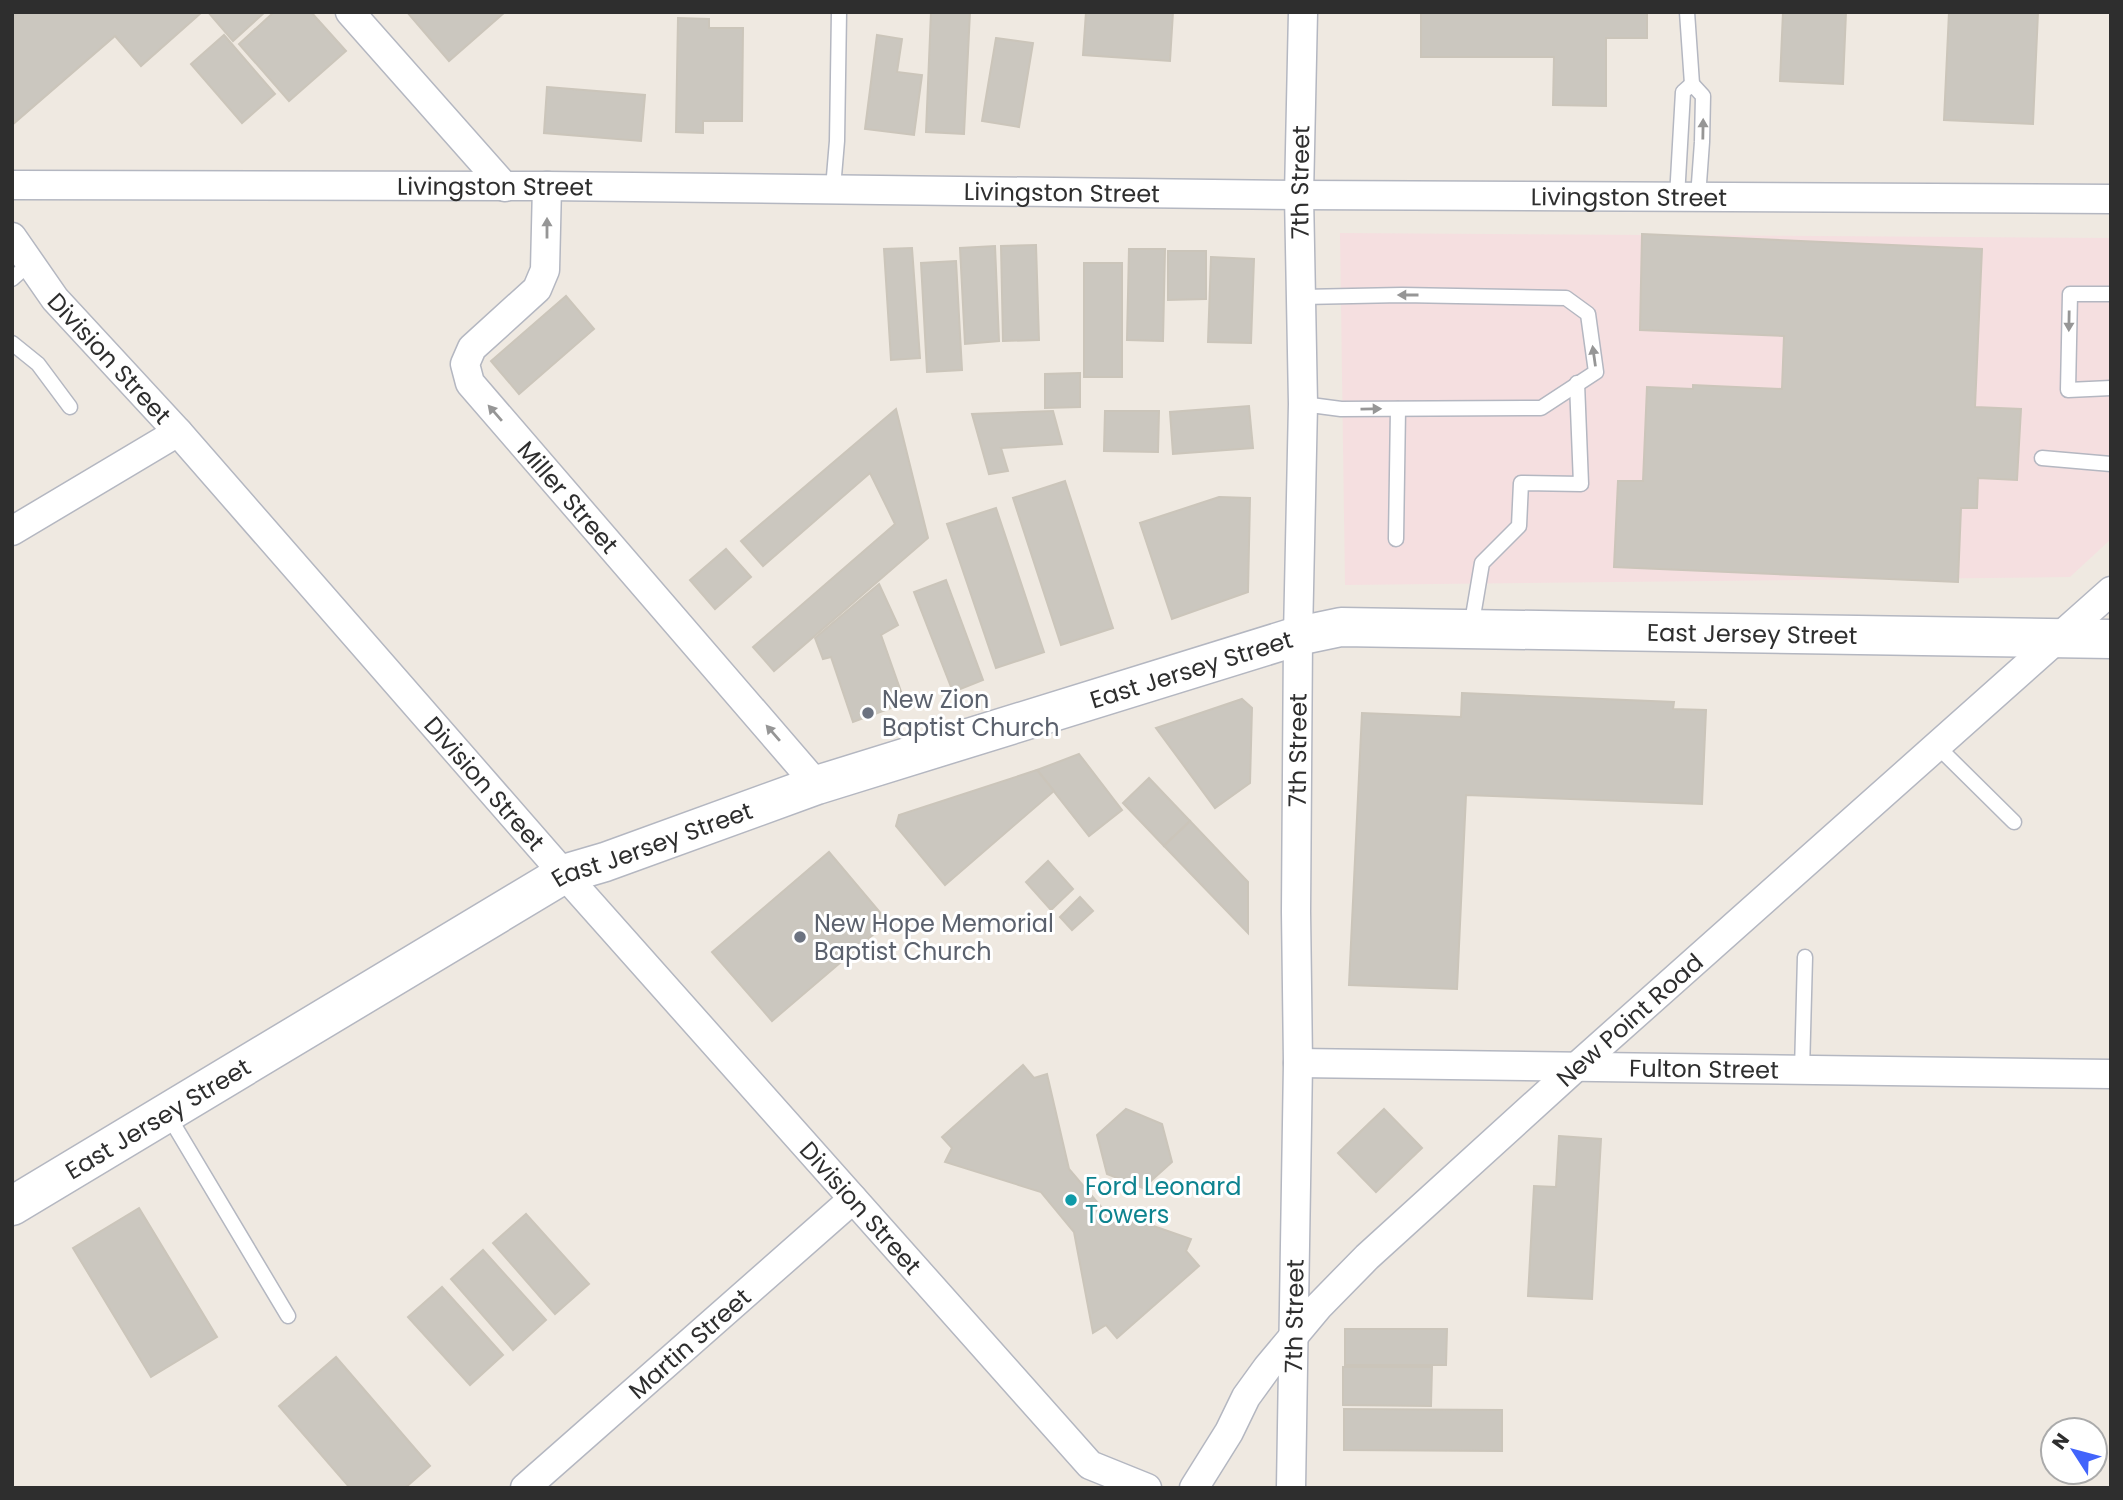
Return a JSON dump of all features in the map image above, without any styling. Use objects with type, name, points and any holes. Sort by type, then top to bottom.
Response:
[{"type":"street","points":[[350,12],[505,187]]},
{"type":"street","name":"7th Street","points":[[1291,1488],[1298,1063],[1296,898],[1303,404],[1299,195],[1303,12]]},
{"type":"street","name":"Livingston Street","points":[[12,185],[833,188],[1299,195],[2111,200]]},
{"type":"street","name":"Miller Street","points":[[547,186],[545,270],[537,289],[472,348],[465,364],[470,383],[817,785]]},
{"type":"street","name":"Division Street","points":[[12,237],[21,271],[55,299],[178,432],[564,874],[1090,1465],[1147,1488]]},
{"type":"street","points":[[12,531],[178,432]]},
{"type":"street","name":"New Point Road","points":[[1194,1488],[1229,1432],[1246,1397],[1293,1336],[1367,1257],[1574,1068],[2111,591]]},
{"type":"street","name":"East Jersey Street","points":[[12,1206],[564,874],[605,862],[817,785],[1298,636],[1341,627],[2111,639]]},
{"type":"street","name":"Fulton Street","points":[[1298,1063],[2111,1074]]},
{"type":"street","name":"Martin Street","points":[[525,1488],[853,1199]]},
{"type":"lane","points":[[833,188],[837,141],[839,12]]},
{"type":"lane","points":[[1687,12],[1692,84],[1703,96],[1702,142],[1687,197]]},
{"type":"lane","points":[[1687,197],[1683,92],[1692,84]]},
{"type":"lane","points":[[2111,294],[2070,294],[2068,390],[2111,388]]},
{"type":"lane","points":[[1302,297],[1402,295],[1566,298],[1588,314],[1596,372],[1541,408],[1341,409],[1303,404]]},
{"type":"lane","points":[[12,343],[38,364],[70,407]]},
{"type":"lane","points":[[1471,630],[1482,563],[1519,526],[1521,483],[1581,484],[1577,383]]},
{"type":"lane","points":[[1396,539],[1398,409]]},
{"type":"lane","points":[[2042,458],[2111,464]]},
{"type":"lane","points":[[1937,746],[2014,822]]},
{"type":"lane","points":[[1802,1071],[1805,957]]},
{"type":"lane","points":[[167,1113],[288,1316]]},
{"type":"shaded area","points":[[1340,233],[2111,238],[2111,539],[2070,577],[1345,585]]},
{"type":"building","points":[[12,12],[202,12],[141,66],[115,36],[12,125]]},
{"type":"building","points":[[208,12],[265,12],[233,41]]},
{"type":"building","points":[[274,12],[311,12],[346,51],[289,101],[239,44]]},
{"type":"building","points":[[407,12],[505,12],[449,61]]},
{"type":"building","points":[[931,12],[970,12],[964,134],[926,132]]},
{"type":"building","points":[[1086,12],[1173,12],[1170,61],[1083,55]]},
{"type":"building","points":[[1421,12],[1647,12],[1647,38],[1606,38],[1606,106],[1553,105],[1554,57],[1421,57]]},
{"type":"building","points":[[1783,12],[1846,12],[1843,84],[1780,81]]},
{"type":"building","points":[[1949,12],[2038,12],[2033,124],[1944,120]]},
{"type":"building","points":[[678,18],[709,19],[709,28],[743,28],[742,121],[703,121],[703,133],[676,132]]},
{"type":"building","points":[[224,35],[275,94],[242,123],[191,64]]},
{"type":"building","points":[[877,35],[902,39],[897,72],[922,75],[914,135],[865,129]]},
{"type":"building","points":[[996,38],[1033,43],[1019,127],[982,121]]},
{"type":"building","points":[[547,87],[645,95],[641,141],[544,133]]},
{"type":"building","points":[[1642,234],[1982,249],[1975,407],[2021,409],[2017,480],[1978,478],[1977,508],[1961,508],[1958,582],[1614,567],[1618,481],[1643,481],[1647,387],[1693,389],[1693,385],[1782,389],[1784,336],[1640,330]]},
{"type":"building","points":[[1036,245],[1039,340],[1003,341],[1001,246]]},
{"type":"building","points":[[995,246],[999,341],[965,344],[960,248]]},
{"type":"building","points":[[912,248],[920,358],[891,360],[884,249]]},
{"type":"building","points":[[1129,249],[1165,249],[1163,341],[1127,340]]},
{"type":"building","points":[[1168,251],[1206,251],[1206,299],[1168,300]]},
{"type":"building","points":[[1211,257],[1254,259],[1251,343],[1208,342]]},
{"type":"building","points":[[956,261],[962,370],[927,372],[921,263]]},
{"type":"building","points":[[1084,263],[1122,263],[1122,377],[1084,377]]},
{"type":"building","points":[[566,296],[594,329],[519,394],[491,361]]},
{"type":"building","points":[[1080,373],[1080,407],[1045,408],[1045,374]]},
{"type":"building","points":[[1249,406],[1253,448],[1173,454],[1170,412]]},
{"type":"building","points":[[896,409],[928,538],[774,671],[753,647],[895,524],[870,473],[763,566],[741,541]]},
{"type":"building","points":[[1053,411],[1062,444],[1001,448],[1008,471],[989,474],[972,414]]},
{"type":"building","points":[[1105,411],[1159,411],[1158,452],[1104,451]]},
{"type":"building","points":[[1065,481],[1113,628],[1061,645],[1013,498]]},
{"type":"building","points":[[1219,497],[1250,498],[1248,592],[1172,619],[1140,523]]},
{"type":"building","points":[[996,508],[1044,652],[996,668],[947,524]]},
{"type":"building","points":[[726,549],[751,577],[715,609],[690,580]]},
{"type":"building","points":[[946,580],[983,680],[953,692],[914,592]]},
{"type":"building","points":[[879,584],[898,625],[881,635],[905,703],[853,722],[831,657],[823,659],[815,638]]},
{"type":"building","points":[[1462,693],[1674,702],[1673,709],[1706,710],[1702,804],[1466,795],[1457,989],[1349,985],[1362,713],[1461,717]]},
{"type":"building","points":[[1242,699],[1252,708],[1250,783],[1215,808],[1156,728]]},
{"type":"building","points":[[1079,754],[1122,810],[1089,836],[1037,770]]},
{"type":"building","points":[[1037,770],[1054,791],[945,885],[896,826],[899,815]]},
{"type":"building","points":[[1149,778],[1190,821],[1164,846],[1123,803]]},
{"type":"building","points":[[1190,821],[1248,882],[1248,933],[1164,846]]},
{"type":"building","name":"New Hope Memorial Baptist Church","points":[[829,852],[888,922],[772,1021],[712,952]]},
{"type":"building","points":[[1048,861],[1073,889],[1051,910],[1026,882]]},
{"type":"building","points":[[1080,897],[1093,911],[1072,930],[1060,917]]},
{"type":"building","name":"Ford Leonard Towers","points":[[1023,1065],[1034,1078],[1047,1074],[1069,1169],[1102,1208],[1191,1239],[1186,1251],[1199,1266],[1117,1338],[1106,1325],[1093,1333],[1074,1232],[1041,1192],[945,1162],[952,1148],[942,1137]]},
{"type":"building","points":[[1126,1109],[1162,1124],[1172,1162],[1143,1188],[1107,1174],[1097,1135]]},
{"type":"building","points":[[1384,1109],[1422,1148],[1376,1192],[1338,1153]]},
{"type":"building","points":[[1559,1136],[1601,1139],[1592,1299],[1528,1296],[1534,1186],[1556,1187]]},
{"type":"building","points":[[139,1208],[217,1337],[151,1377],[73,1248]]},
{"type":"building","points":[[526,1214],[589,1284],[555,1314],[493,1243]]},
{"type":"building","points":[[483,1250],[546,1320],[513,1350],[451,1279]]},
{"type":"building","points":[[442,1287],[503,1355],[470,1385],[408,1317]]},
{"type":"building","points":[[1345,1329],[1447,1329],[1446,1365],[1345,1365]]},
{"type":"building","points":[[336,1357],[430,1466],[405,1488],[350,1488],[279,1406]]},
{"type":"building","points":[[1343,1367],[1432,1367],[1431,1406],[1343,1405]]},
{"type":"building","points":[[1344,1409],[1502,1410],[1502,1451],[1344,1450]]},
{"type":"place","name":"New Zion Baptist Church","points":[[868,713]]},
{"type":"place","name":"New Hope Memorial Baptist Church","points":[[800,937]]},
{"type":"place","name":"Ford Leonard Towers","points":[[1071,1200]]}]
